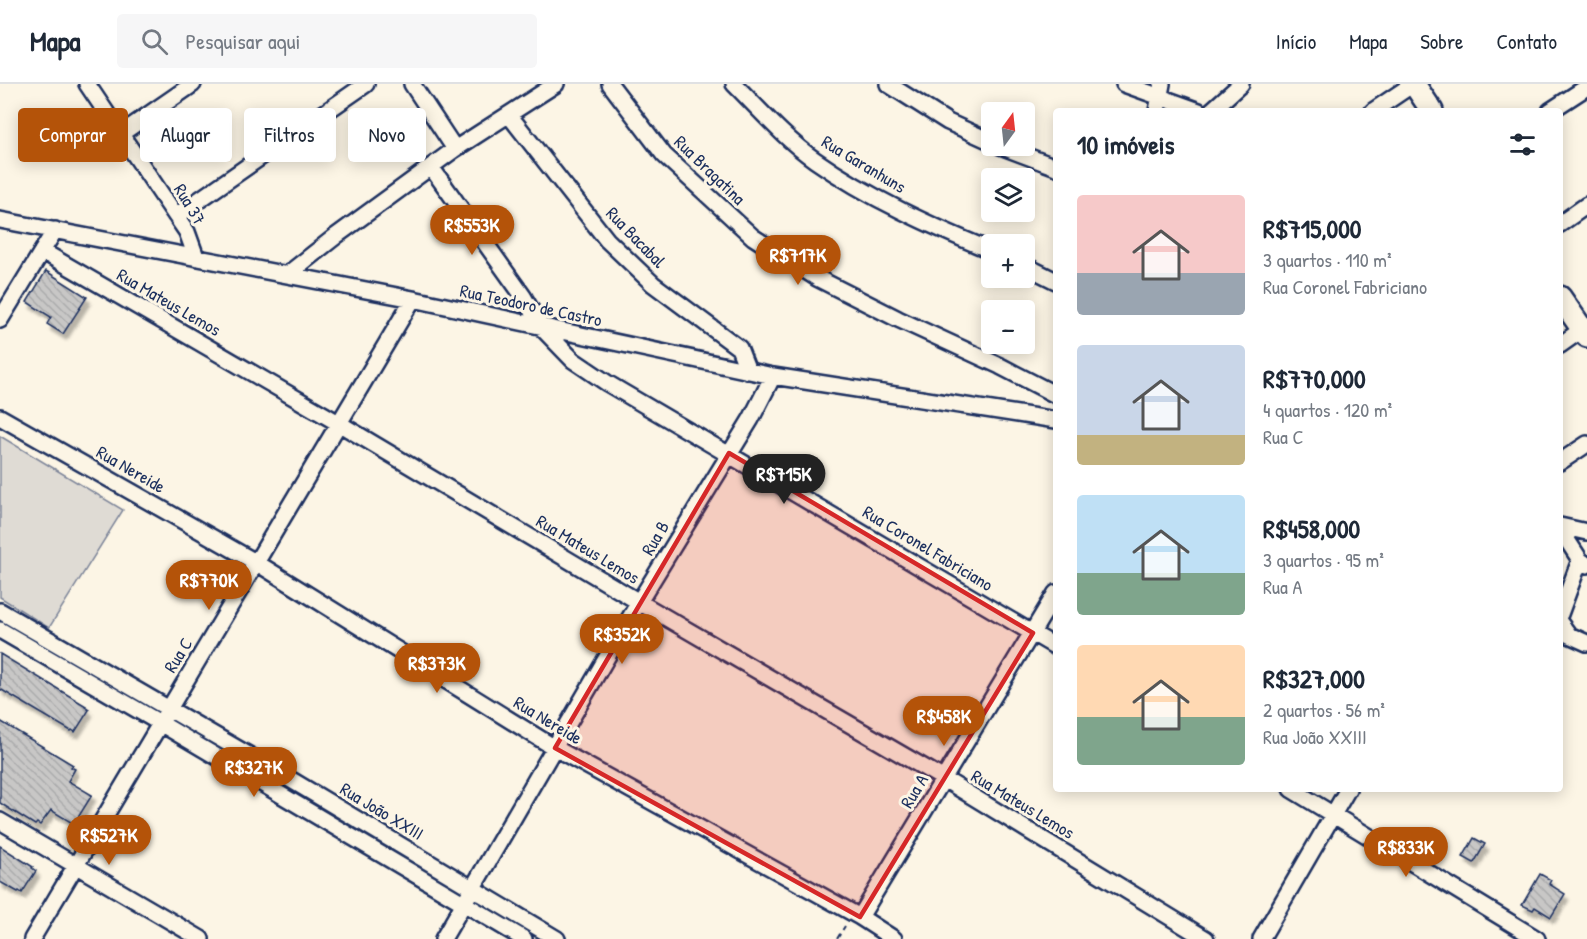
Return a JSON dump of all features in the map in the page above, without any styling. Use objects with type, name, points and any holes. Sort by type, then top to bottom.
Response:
[{"type":"street","name":"Rua 37","points":[[87,84],[104,108]]},
{"type":"street","points":[[128,129],[193,84]]},
{"type":"street","points":[[176,216],[366,84]]},
{"type":"street","points":[[412,84],[455,149]]},
{"type":"street","points":[[288,274],[305,258],[455,149],[556,84]]},
{"type":"street","name":"Rua Bragatina","points":[[610,84],[664,155],[753,237],[817,278],[1053,393]]},
{"type":"street","name":"Rua Garanhuns","points":[[734,84],[813,159],[858,187],[942,230],[981,246]]},
{"type":"street","points":[[888,84],[948,122],[981,137]]},
{"type":"street","points":[[1124,84],[1191,108]]},
{"type":"street","points":[[1214,108],[1241,84]]},
{"type":"street","points":[[1378,108],[1414,84],[1430,108]]},
{"type":"street","points":[[1555,108],[1587,87]]},
{"type":"street","name":"Rua Bacabal","points":[[509,115],[608,240],[653,284],[739,348],[748,370]]},
{"type":"street","name":"Rua 37","points":[[128,142],[187,232],[196,257]]},
{"type":"street","points":[[1027,156],[1053,166]]},
{"type":"street","name":"Rua Coronel Fabriciano","points":[[431,167],[523,296],[541,327],[573,360],[607,383],[1053,645]]},
{"type":"street","points":[[1563,222],[1587,205]]},
{"type":"street","name":"Rua Teodoro de Castro","points":[[0,220],[288,274],[774,376],[1053,420]]},
{"type":"street","points":[[0,320],[55,230]]},
{"type":"street","name":"Rua Mateus Lemos","points":[[42,251],[944,779],[1206,939]]},
{"type":"street","points":[[1035,270],[1053,280]]},
{"type":"street","name":"Rua C","points":[[32,939],[413,300]]},
{"type":"street","points":[[1563,301],[1585,331],[1563,343]]},
{"type":"street","name":"Rua B","points":[[443,939],[639,602],[751,419],[774,376]]},
{"type":"street","name":"Rua Nereide","points":[[0,417],[257,563],[555,748],[860,917],[894,939]]},
{"type":"street","points":[[1563,460],[1587,444]]},
{"type":"street","points":[[1563,528],[1587,532]]},
{"type":"street","points":[[1563,532],[1583,562],[1563,607]]},
{"type":"street","name":"Rua A","points":[[860,917],[1053,598]]},
{"type":"street","name":"Rua João XXIII","points":[[0,611],[464,904],[524,939]]},
{"type":"street","points":[[1563,627],[1569,635],[1587,643]]},
{"type":"street","name":"Rua João XXIII","points":[[0,630],[164,716],[283,774],[557,939]]},
{"type":"street","points":[[1296,792],[1537,939]]},
{"type":"street","points":[[1261,939],[1346,792]]},
{"type":"street","points":[[0,821],[201,939]]},
{"type":"highlighted area","points":[[729,453],[1033,633],[860,917],[555,748]]},
{"type":"shaded area","points":[[0,436],[123,510],[49,628],[0,597]]},
{"type":"building","points":[[46,271],[87,297],[63,334],[47,324],[51,317],[27,302]]},
{"type":"building","points":[[0,654],[86,706],[89,710],[75,732],[0,689]]},
{"type":"building","points":[[0,721],[73,765],[71,767],[75,769],[68,781],[92,795],[74,824],[51,810],[40,825],[37,823],[35,825],[0,803]]},
{"type":"building","points":[[1474,838],[1485,844],[1474,863],[1463,857]]},
{"type":"building","points":[[0,846],[36,871],[22,893],[0,882]]},
{"type":"building","points":[[1540,874],[1551,880],[1549,884],[1565,894],[1551,917],[1535,907],[1533,910],[1522,905]]}]
